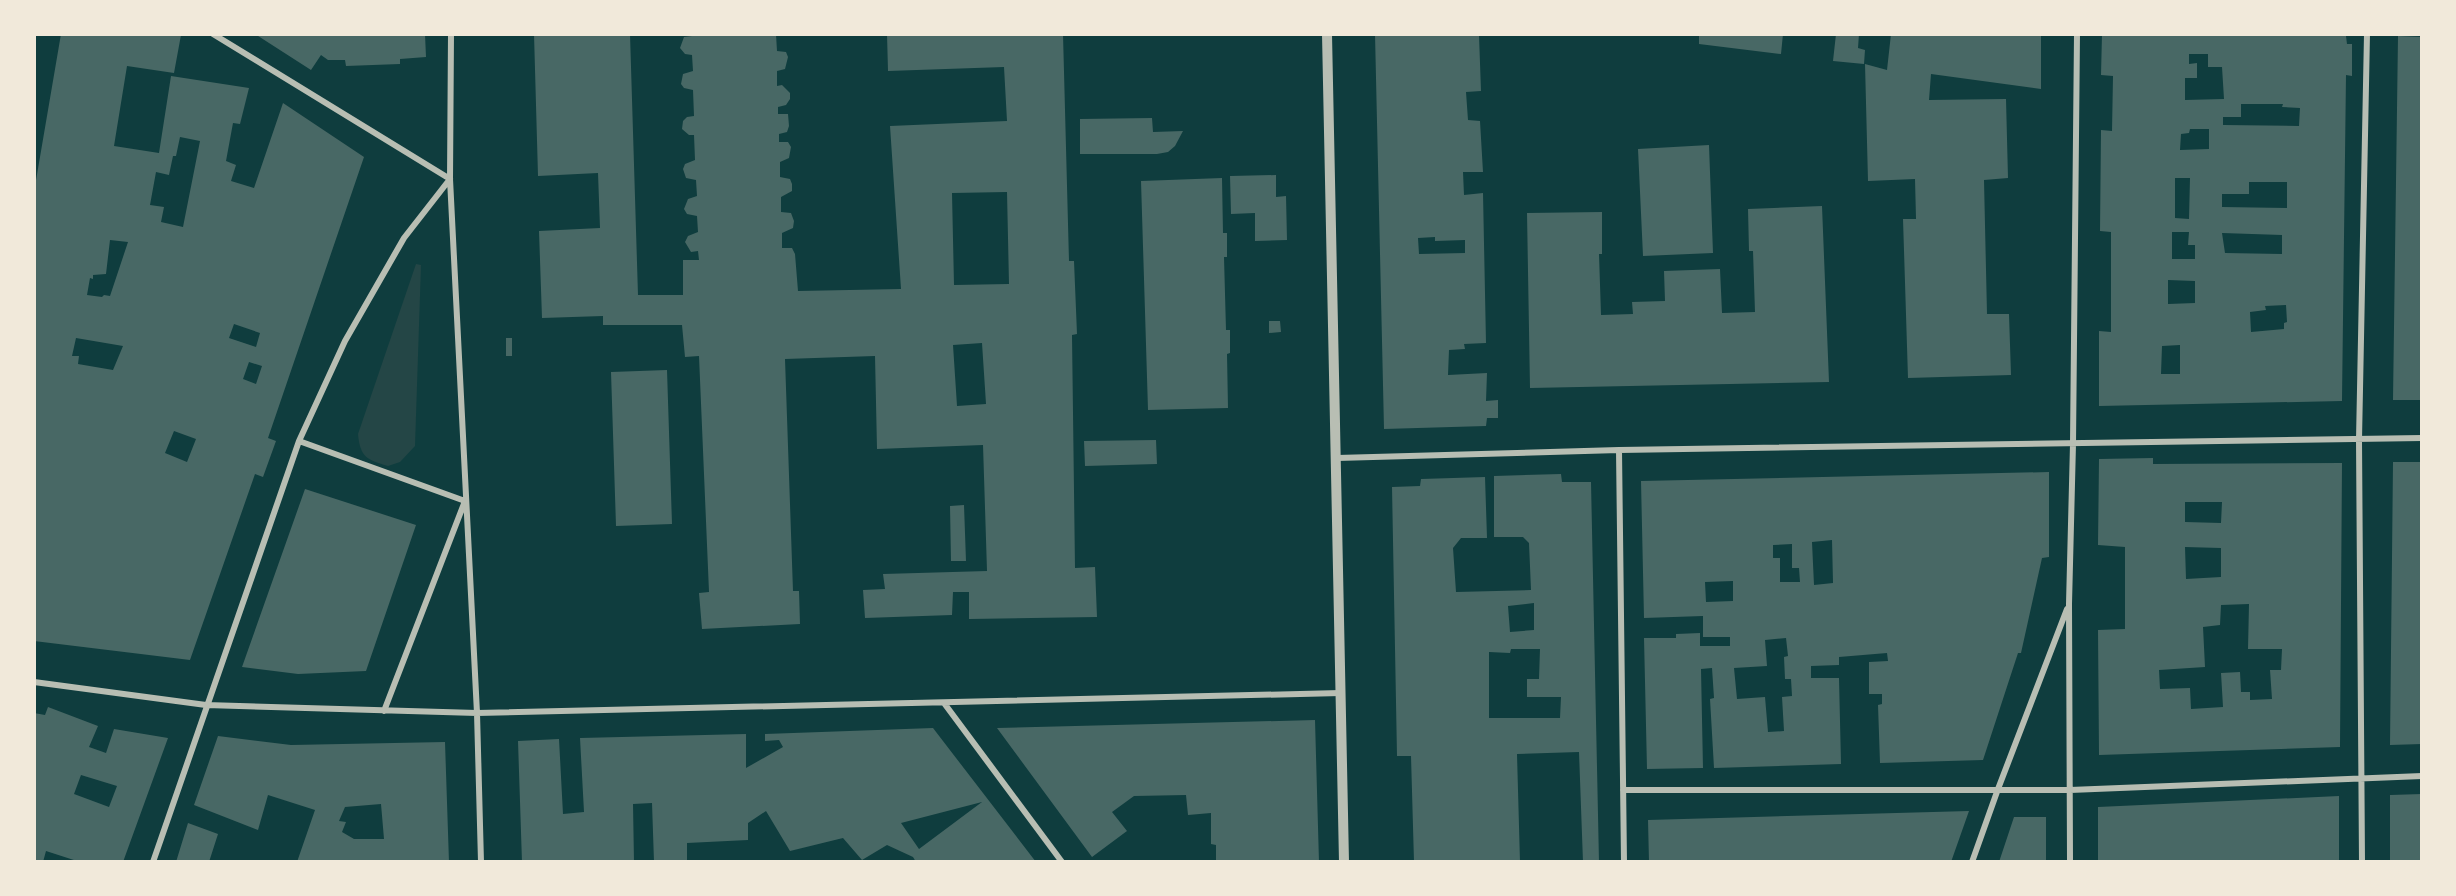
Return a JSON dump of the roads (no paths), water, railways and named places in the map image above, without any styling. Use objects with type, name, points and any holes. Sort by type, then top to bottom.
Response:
[{"type":"street","points":[[213,34],[450,179]]},
{"type":"street","points":[[451,34],[450,179],[477,713],[481,861]]},
{"type":"street","points":[[1327,34],[1344,861]]},
{"type":"street","points":[[2070,861],[2069,604],[2077,34]]},
{"type":"street","points":[[2362,861],[2359,440],[2367,34]]},
{"type":"street","points":[[153,861],[299,441],[345,341],[404,238],[450,179]]},
{"type":"street","points":[[1337,458],[1619,450],[2421,438]]},
{"type":"street","points":[[299,441],[465,501]]},
{"type":"street","points":[[1619,450],[1624,861]]},
{"type":"street","points":[[384,711],[465,501]]},
{"type":"street","points":[[1972,861],[2069,604]]},
{"type":"street","points":[[34,682],[206,705],[477,713],[1341,693]]},
{"type":"street","points":[[944,703],[1062,861]]},
{"type":"street","points":[[1623,790],[2070,789],[2421,776]]}]
